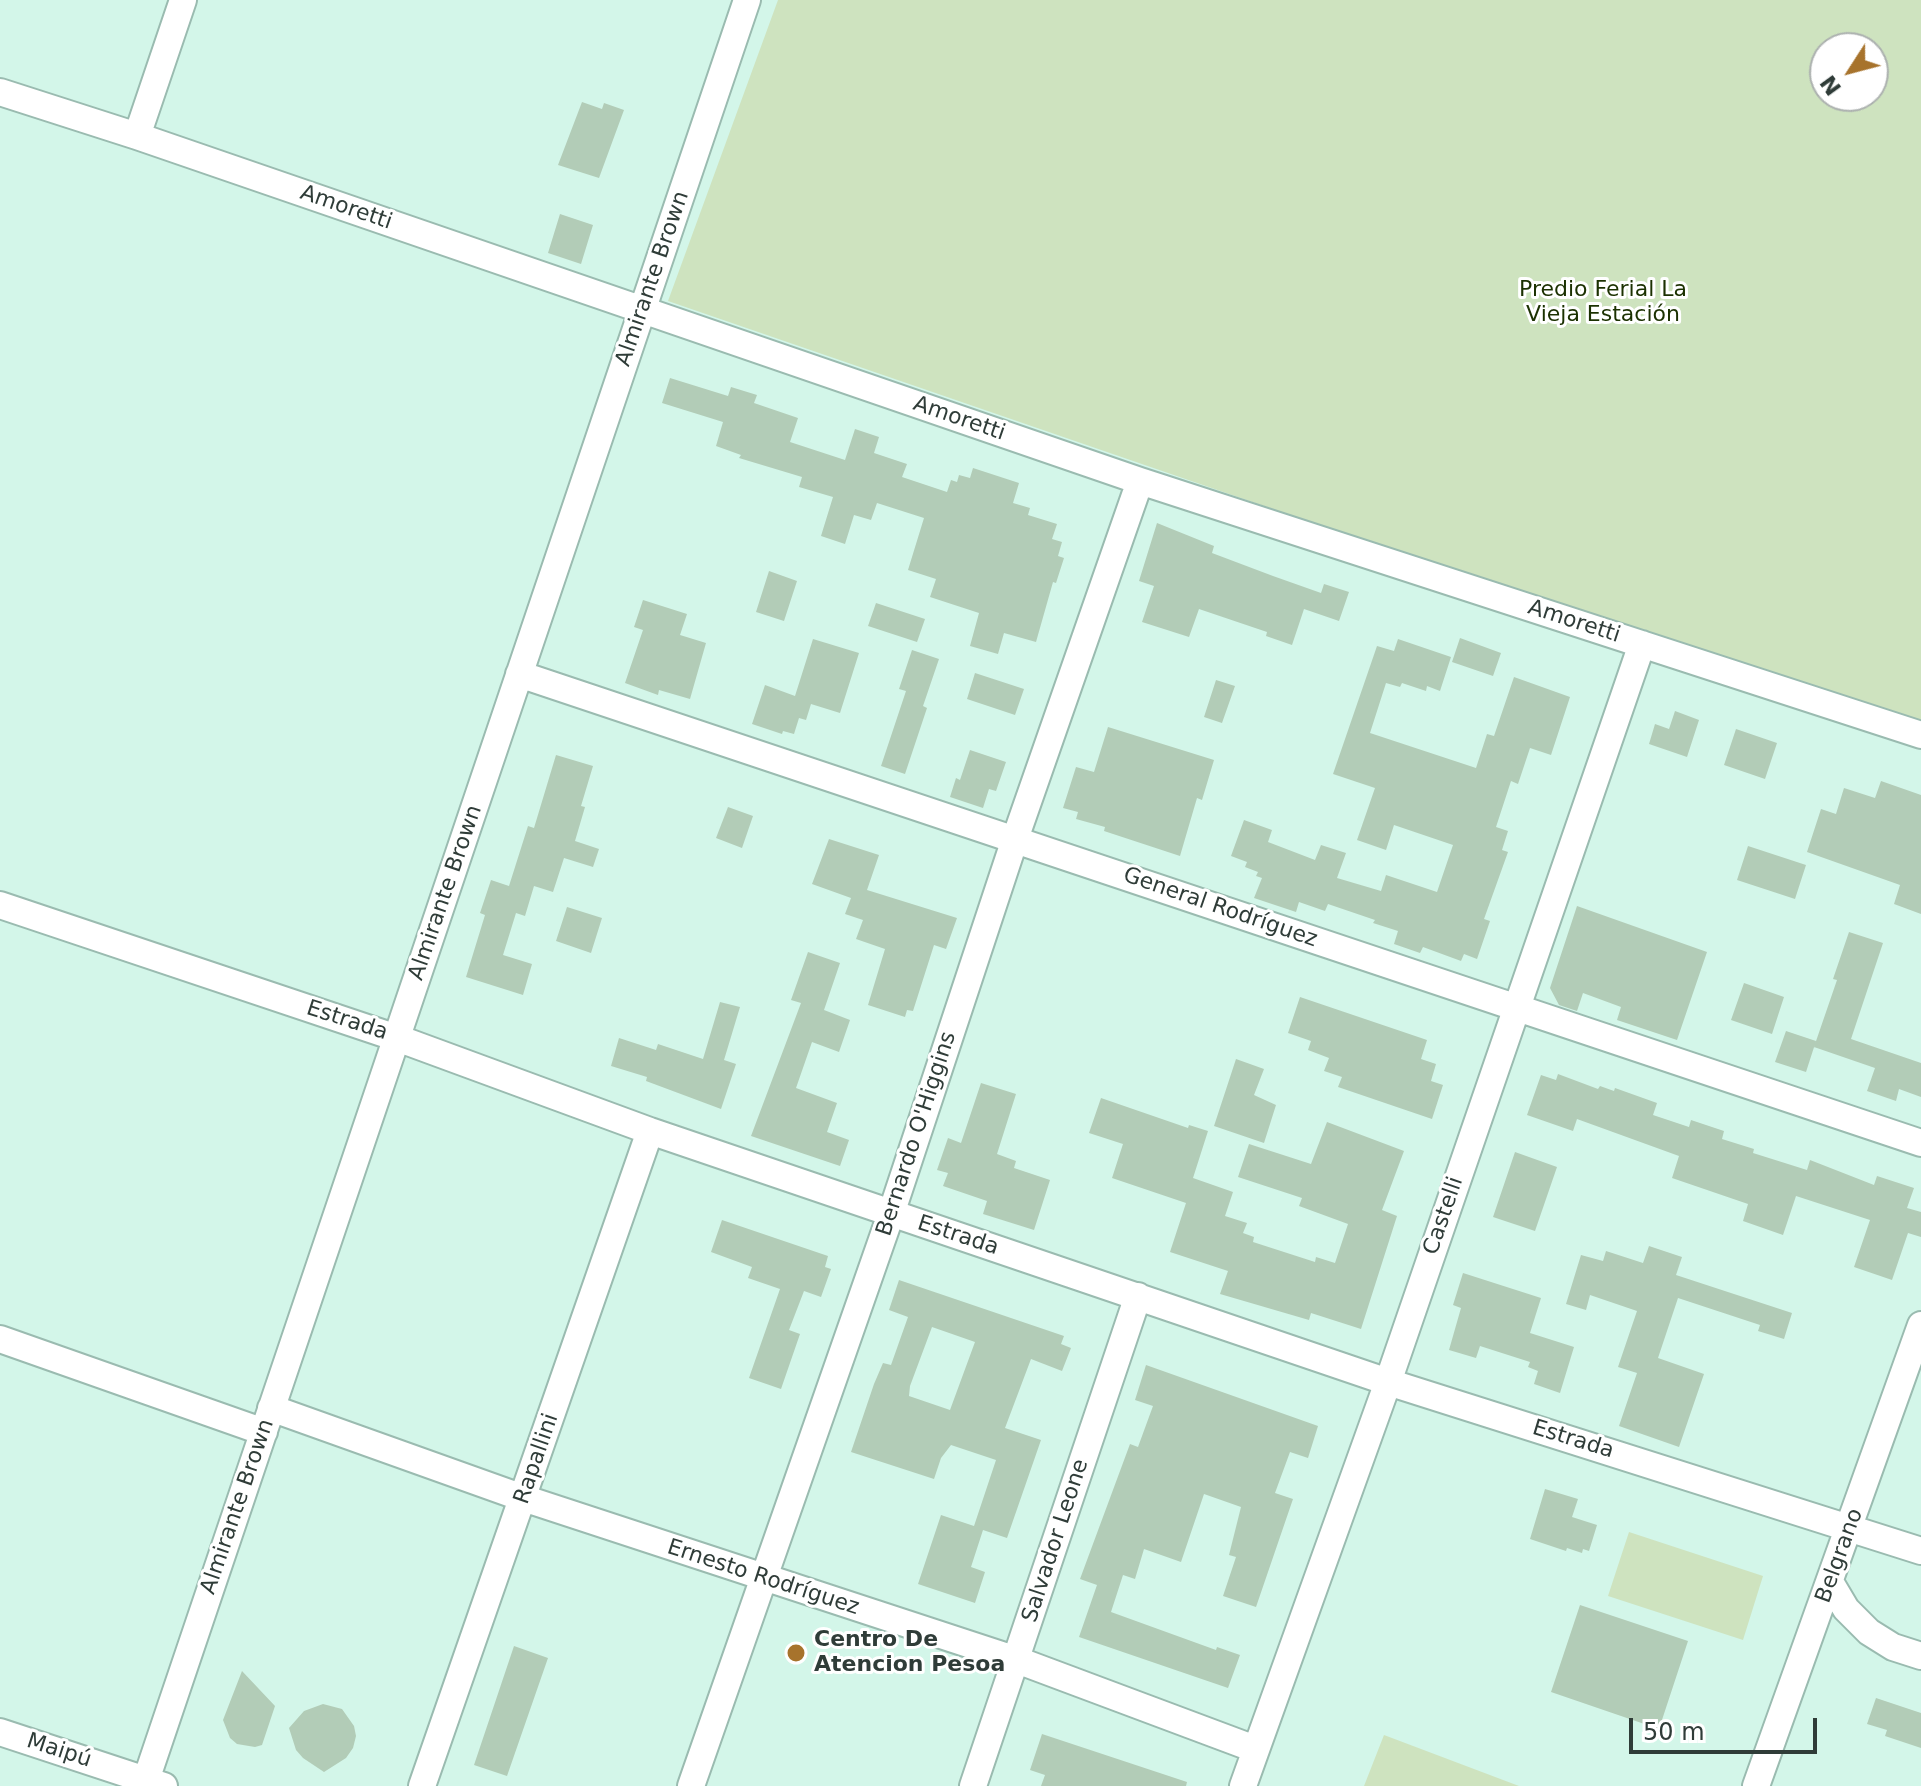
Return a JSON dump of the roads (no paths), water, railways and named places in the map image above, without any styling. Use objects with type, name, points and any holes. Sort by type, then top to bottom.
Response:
[{"type":"street","points":[[137,136],[183,0]]},
{"type":"street","name":"Almirante Brown","points":[[151,1784],[268,1420],[747,0]]},
{"type":"street","name":"Amoretti","points":[[0,92],[137,136],[1140,481],[1921,735]]},
{"type":"street","name":"Bernardo O'Higgins","points":[[691,1786],[891,1214],[1015,839],[1140,481]]},
{"type":"street","name":"Castelli","points":[[1243,1786],[1388,1382],[1642,644]]},
{"type":"street","name":"General Rodríguez","points":[[519,674],[1921,1143]]},
{"type":"street","name":"Estrada","points":[[0,905],[397,1038],[650,1131],[1388,1382],[1921,1551]]},
{"type":"street","name":"Rapallini","points":[[422,1786],[650,1131]]},
{"type":"street","name":"Salvador Leone","points":[[973,1786],[1138,1296]]},
{"type":"street","name":"Belgrano","points":[[1756,1786],[1921,1325]]},
{"type":"street","name":"Ernesto Rodríguez","points":[[0,1339],[523,1498],[1017,1660],[1255,1749]]},
{"type":"street","points":[[1830,1582],[1846,1609],[1869,1632],[1893,1647],[1921,1656]]},
{"type":"street","name":"Maipú","points":[[0,1732],[151,1784]]},
{"type":"place","name":"Centro De Atencion Pesoa","points":[[796,1653]]},
{"type":"park label","name":"Predio Ferial La Vieja Estación","points":[[1603,302]]}]
